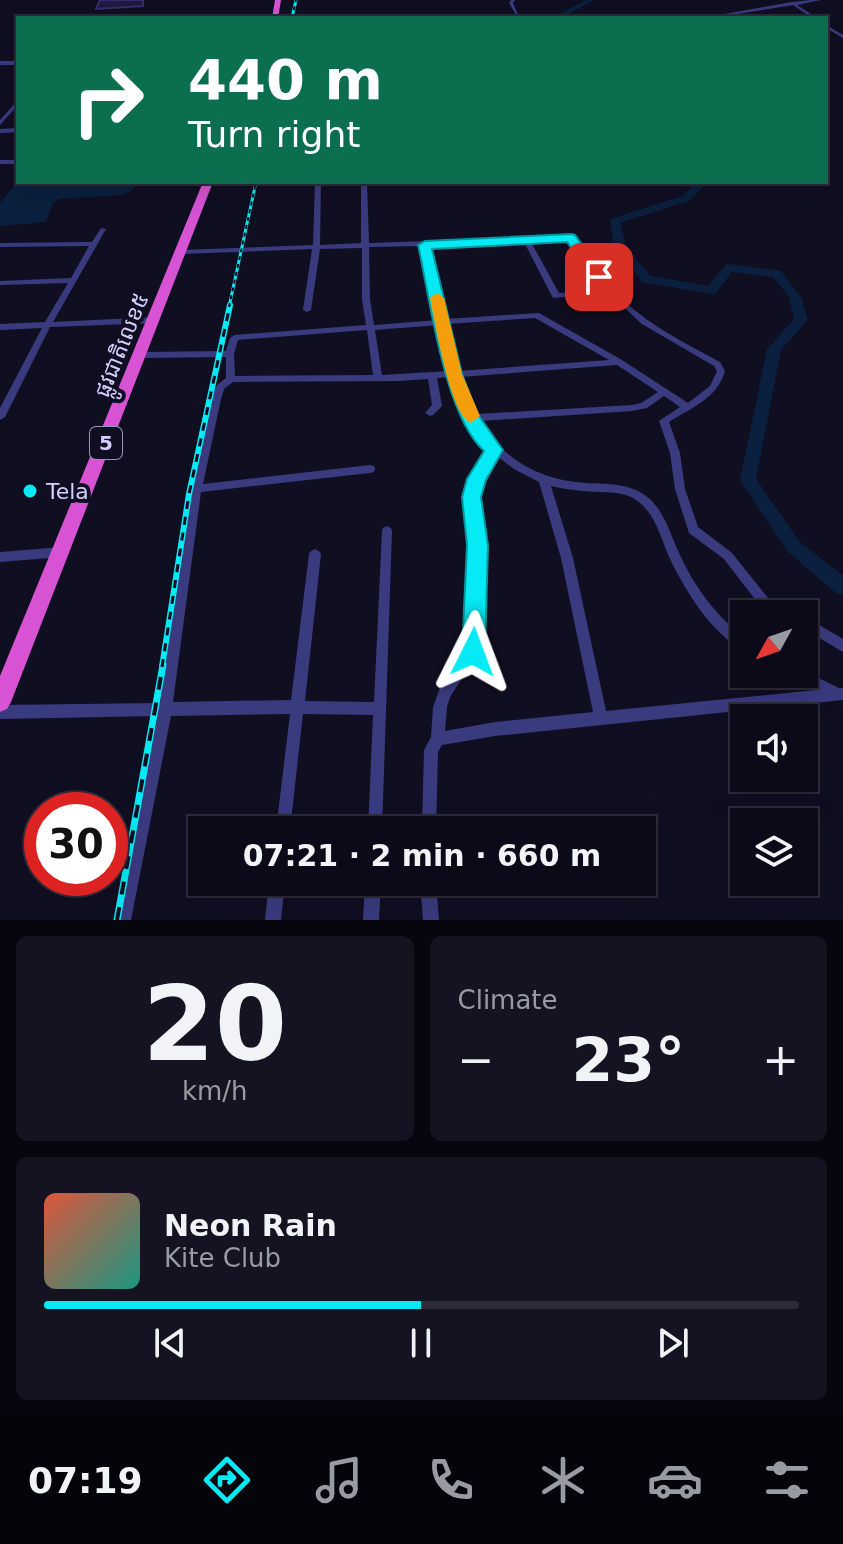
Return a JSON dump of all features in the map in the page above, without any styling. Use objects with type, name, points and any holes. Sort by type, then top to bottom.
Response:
[{"type":"highway","name":"ផ្លូវជាតិលេខ៥","points":[[0,702],[156,320],[207,184]]},
{"type":"street","points":[[786,0],[812,16]]},
{"type":"street","points":[[717,16],[819,0]]},
{"type":"street","points":[[0,123],[16,104]]},
{"type":"street","points":[[9,113],[16,113]]},
{"type":"street","points":[[307,310],[316,249],[318,184]]},
{"type":"street","points":[[364,184],[366,299],[378,378]]},
{"type":"street","points":[[0,417],[48,324],[103,229]]},
{"type":"street","points":[[181,252],[571,238],[609,291],[655,330],[717,364],[721,371],[716,385],[664,421],[675,453],[680,489],[693,530],[728,556],[763,600]]},
{"type":"street","points":[[527,241],[556,296],[609,291]]},
{"type":"street","points":[[0,245],[95,244]]},
{"type":"street","points":[[425,245],[454,374],[485,442],[521,470],[544,480],[580,487],[627,490],[646,502],[658,517],[677,561],[698,595],[730,630]]},
{"type":"street","points":[[0,283],[74,280]]},
{"type":"street","points":[[231,379],[231,342],[243,336],[543,316],[687,407]]},
{"type":"street","points":[[0,327],[156,320]]},
{"type":"street","points":[[141,355],[230,354]]},
{"type":"street","points":[[123,920],[166,709],[196,489],[220,387],[231,379],[432,376],[619,362]]},
{"type":"street","points":[[430,413],[437,406],[432,376]]},
{"type":"street","points":[[473,418],[632,408],[644,406],[664,392]]},
{"type":"street","points":[[429,816],[431,750],[438,739],[440,707],[445,693],[473,652],[478,545],[471,497],[477,479],[494,450]]},
{"type":"street","points":[[196,489],[370,469]]},
{"type":"street","points":[[544,480],[567,558],[601,718]]},
{"type":"street","points":[[376,816],[387,531]]},
{"type":"street","points":[[0,557],[62,552]]},
{"type":"street","points":[[285,816],[315,554]]},
{"type":"street","points":[[818,631],[843,646]]},
{"type":"street","points":[[818,684],[841,694]]},
{"type":"street","points":[[438,739],[601,718],[841,694]]},
{"type":"street","points":[[0,712],[297,707],[380,709]]},
{"type":"street","points":[[273,920],[276,896]]},
{"type":"street","points":[[371,920],[372,896]]},
{"type":"street","points":[[429,896],[431,920]]},
{"type":"water","points":[[16,184],[137,184],[122,195],[60,199],[53,203],[46,222],[0,226],[0,203]]},
{"type":"building","points":[[100,0],[143,0],[143,6],[96,9]]},
{"type":"waterway","points":[[560,16],[591,0]]},
{"type":"waterway","points":[[700,184],[687,198],[614,221],[620,247],[646,279],[712,290],[729,268],[777,274],[795,297],[801,320],[774,349],[748,480],[793,546],[843,587]]},
{"type":"railway","points":[[292,16],[296,0]]},
{"type":"railway","points":[[229,307],[256,184]]},
{"type":"railway","points":[[162,667],[189,494],[230,305]]},
{"type":"railway","points":[[117,920],[163,665]]},
{"type":"slow traffic","points":[[437,298],[454,374],[471,416]]},
{"type":"place","name":"Tela","points":[[30,491]]},
{"type":"route","points":[[473,652],[478,545],[471,497],[477,479],[494,450],[485,442],[468,413],[454,374],[425,245],[571,238],[599,277]]}]
